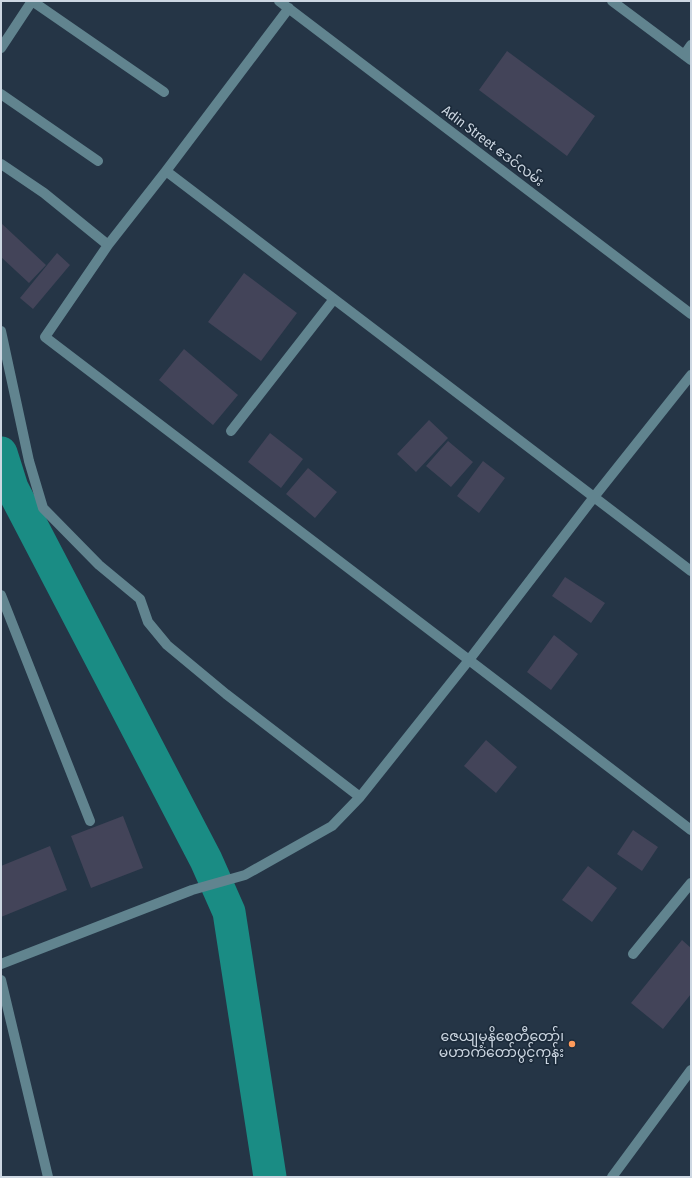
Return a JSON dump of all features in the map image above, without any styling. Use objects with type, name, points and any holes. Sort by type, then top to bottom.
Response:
[{"type":"street","points":[[1,48],[32,1],[164,92]]},
{"type":"street","name":"Adin Street ဧဒင်လမ်း","points":[[279,1],[691,314]]},
{"type":"street","points":[[612,1],[687,58],[691,45]]},
{"type":"street","points":[[288,8],[166,171],[108,244],[45,337],[691,830]]},
{"type":"street","points":[[1,94],[98,161]]},
{"type":"street","points":[[1,164],[44,193],[108,244]]},
{"type":"street","points":[[166,171],[691,571]]},
{"type":"street","points":[[231,431],[334,299]]},
{"type":"street","points":[[1,331],[29,461],[43,508],[99,564],[140,599],[148,622],[167,645],[226,694],[360,797]]},
{"type":"street","points":[[1,964],[192,890],[246,875],[332,826],[360,797],[469,660],[594,497],[691,375]]},
{"type":"street","points":[[1,597],[90,821]]},
{"type":"street","points":[[633,954],[691,883]]},
{"type":"street","points":[[1,980],[48,1177]]},
{"type":"street","points":[[612,1177],[691,1070]]},
{"type":"building","points":[[507,51],[595,116],[567,156],[479,90]]},
{"type":"building","points":[[1,223],[46,265],[29,283],[1,257]]},
{"type":"building","points":[[57,253],[70,265],[33,309],[20,298]]},
{"type":"building","points":[[244,273],[297,313],[261,361],[208,322]]},
{"type":"building","points":[[184,349],[238,395],[213,425],[159,380]]},
{"type":"building","points":[[429,420],[448,438],[416,472],[397,454]]},
{"type":"building","points":[[270,433],[303,459],[281,488],[248,462]]},
{"type":"building","points":[[448,441],[473,462],[451,487],[426,466]]},
{"type":"building","points":[[483,461],[505,478],[479,513],[457,496]]},
{"type":"building","points":[[308,468],[337,492],[315,518],[286,494]]},
{"type":"building","points":[[565,577],[605,603],[591,623],[552,596]]},
{"type":"building","points":[[554,635],[578,654],[551,690],[527,672]]},
{"type":"building","points":[[486,740],[517,767],[496,793],[464,766]]},
{"type":"building","points":[[123,816],[143,868],[91,888],[71,836]]},
{"type":"building","points":[[633,830],[658,847],[642,871],[617,854]]},
{"type":"building","points":[[50,846],[67,890],[1,917],[1,866]]},
{"type":"building","points":[[588,866],[617,888],[592,922],[562,900]]},
{"type":"building","points":[[682,940],[691,948],[691,994],[663,1029],[631,1003]]},
{"type":"waterway","points":[[1,453],[12,488],[206,860],[229,912],[270,1177]]},
{"type":"place","name":"ဇေယျမုနိစေတီတော်၊ မဟာကံတော်ပွင့်ကုန်း","points":[[572,1044]]}]
